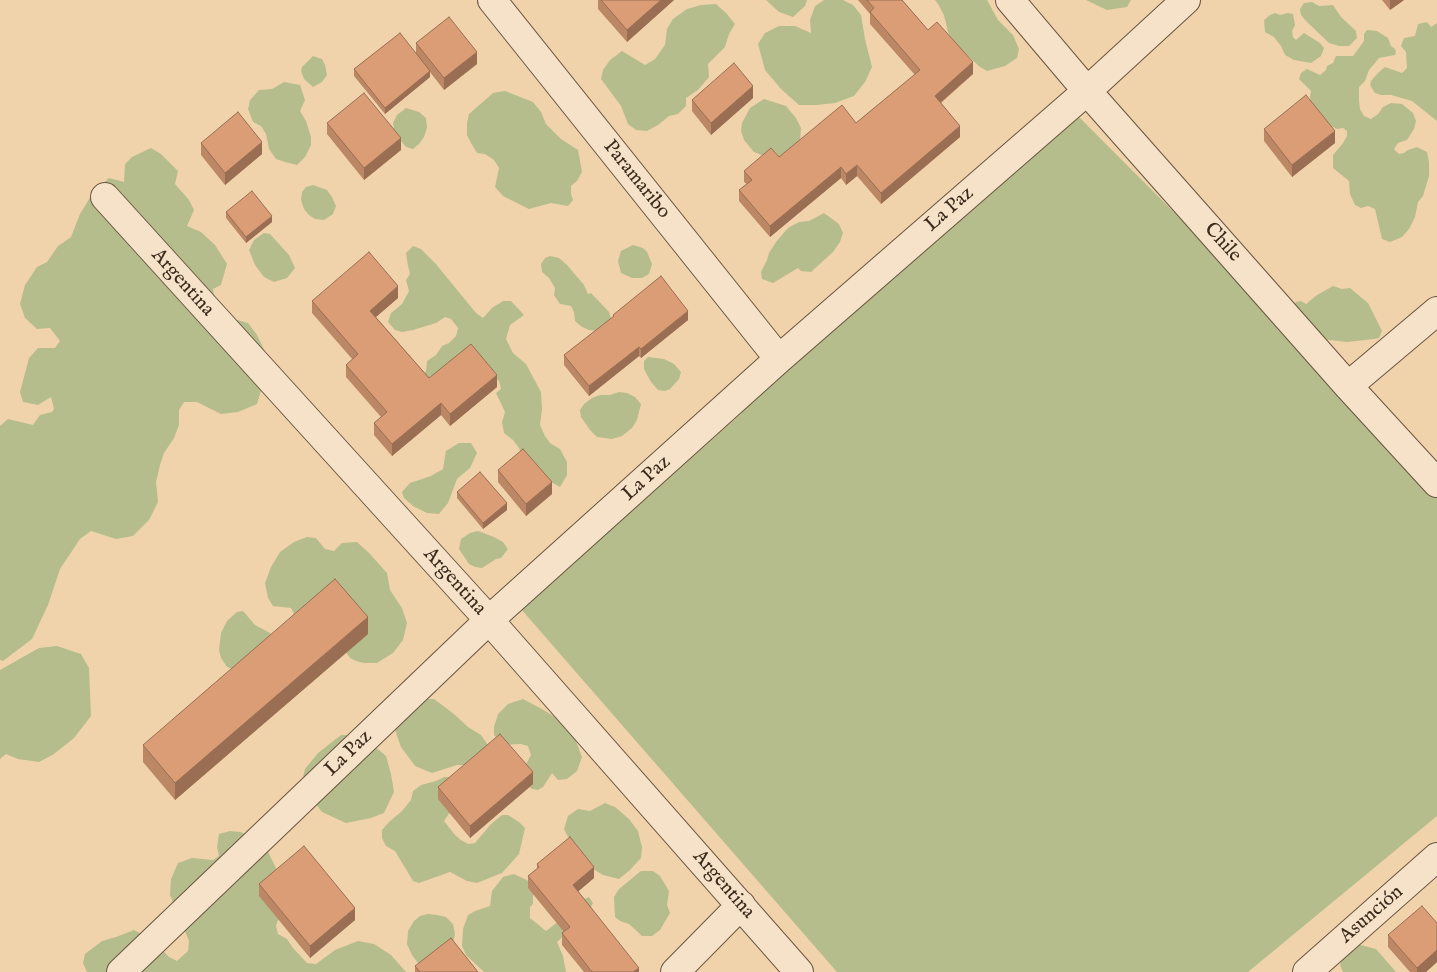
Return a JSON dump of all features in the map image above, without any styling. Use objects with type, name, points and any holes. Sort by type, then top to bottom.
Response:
[{"type":"street","name":"Paramaribo","points":[[492,0],[780,359]]},
{"type":"street","name":"Chile","points":[[1010,0],[1086,91],[1348,386],[1437,483]]},
{"type":"street","name":"La Paz","points":[[121,972],[489,620],[780,359],[1086,91],[1186,0]]},
{"type":"street","name":"Argentina","points":[[105,198],[489,620],[798,972]]},
{"type":"street","points":[[1348,386],[1437,311]]},
{"type":"street","name":"Asunción","points":[[1307,972],[1437,858]]},
{"type":"street","points":[[675,972],[741,905]]},
{"type":"green space","points":[[766,0],[807,0],[805,6],[793,17],[779,12]]},
{"type":"green space","points":[[824,0],[843,0],[853,5],[861,15],[872,67],[865,82],[854,96],[835,103],[799,105],[781,89],[765,70],[758,44],[765,33],[779,26],[795,26],[811,33],[810,20],[815,6]]},
{"type":"green space","points":[[935,0],[987,0],[998,20],[1013,35],[1019,49],[1017,58],[1005,66],[987,71],[980,67],[952,41],[944,15]]},
{"type":"green space","points":[[1086,0],[1131,0],[1127,7],[1107,10]]},
{"type":"green space","points":[[1312,2],[1319,6],[1333,5],[1341,17],[1356,31],[1357,38],[1349,46],[1329,43],[1301,15],[1300,9],[1304,3]]},
{"type":"green space","points":[[716,4],[735,24],[729,34],[725,47],[708,64],[709,77],[698,90],[686,98],[686,106],[678,114],[669,116],[647,131],[636,130],[628,124],[621,106],[601,79],[603,70],[610,60],[622,51],[645,65],[655,59],[665,45],[667,29],[673,19],[687,9],[701,5]]},
{"type":"green space","points":[[1275,13],[1280,15],[1293,14],[1295,25],[1292,31],[1293,37],[1296,40],[1304,33],[1320,43],[1324,48],[1321,56],[1311,63],[1294,60],[1285,55],[1274,37],[1265,32],[1264,20]]},
{"type":"green space","points":[[1427,22],[1431,27],[1437,23],[1437,121],[1412,101],[1375,93],[1370,85],[1371,81],[1385,67],[1402,73],[1407,68],[1406,52],[1401,46],[1404,38],[1415,36],[1418,24]]},
{"type":"green space","points":[[1367,30],[1377,31],[1388,38],[1396,52],[1395,55],[1379,58],[1369,70],[1365,81],[1359,87],[1360,109],[1364,116],[1371,119],[1383,107],[1391,103],[1402,104],[1413,113],[1416,121],[1414,129],[1407,140],[1398,143],[1394,149],[1399,154],[1417,147],[1427,152],[1429,162],[1429,176],[1423,196],[1418,202],[1415,217],[1409,229],[1402,237],[1390,242],[1382,239],[1375,209],[1368,206],[1361,208],[1355,205],[1350,194],[1349,181],[1333,168],[1333,155],[1343,143],[1347,136],[1347,131],[1343,128],[1337,129],[1325,123],[1311,106],[1311,91],[1299,79],[1301,73],[1307,69],[1320,75],[1326,70],[1327,66],[1333,63],[1336,56],[1353,56],[1364,41],[1364,34]]},
{"type":"green space","points":[[313,56],[322,59],[327,75],[322,82],[313,87],[304,79],[301,71],[302,67]]},
{"type":"green space","points":[[284,82],[300,85],[305,100],[300,111],[306,121],[311,137],[311,145],[305,157],[297,165],[276,159],[269,149],[266,134],[261,126],[253,122],[248,109],[250,100],[259,90],[272,89]]},
{"type":"green space","points":[[505,91],[533,102],[541,112],[546,124],[561,139],[578,150],[582,172],[577,181],[571,186],[573,200],[568,206],[551,203],[529,209],[503,196],[495,187],[499,168],[494,160],[485,154],[477,153],[467,135],[467,123],[469,114],[493,93]]},
{"type":"green space","points":[[764,99],[786,106],[796,118],[801,128],[800,142],[808,160],[764,156],[754,152],[744,140],[741,131],[742,123],[750,108]]},
{"type":"green space","points":[[406,108],[419,112],[426,118],[427,128],[424,137],[413,149],[406,147],[395,134],[393,123],[397,115]]},
{"type":"green space","points":[[1076,114],[1437,476],[1437,816],[1248,972],[837,972],[521,609],[741,414],[742,410],[777,381],[782,368],[810,325],[832,332]]},
{"type":"green space","points":[[151,148],[161,154],[178,171],[175,184],[189,200],[194,210],[187,226],[201,232],[215,245],[227,264],[221,285],[213,289],[217,311],[227,317],[248,323],[257,335],[267,356],[263,384],[257,404],[238,412],[221,414],[197,402],[184,402],[179,410],[179,425],[174,438],[164,453],[160,465],[156,482],[158,502],[149,520],[133,536],[116,539],[91,531],[80,539],[60,569],[48,605],[32,639],[3,661],[0,660],[0,426],[8,419],[33,425],[40,415],[52,412],[54,409],[51,397],[38,405],[23,402],[20,392],[29,358],[38,348],[55,348],[60,341],[50,328],[37,329],[25,318],[20,304],[25,285],[37,267],[47,262],[58,246],[71,237],[80,214],[94,191],[109,178],[124,182],[125,164],[132,157]]},
{"type":"green space","points":[[313,185],[327,190],[336,206],[333,214],[324,220],[315,219],[309,215],[304,209],[301,200],[302,192],[306,187]]},
{"type":"green space","points":[[824,213],[839,224],[843,233],[840,242],[833,252],[811,272],[801,271],[798,268],[773,283],[762,279],[761,272],[769,253],[788,228],[799,222],[809,221]]},
{"type":"green space","points":[[264,233],[270,234],[289,255],[295,268],[287,278],[274,282],[264,277],[255,265],[249,250],[254,240]]},
{"type":"green space","points":[[633,245],[643,248],[647,252],[652,264],[649,274],[642,278],[632,278],[621,273],[618,261],[621,251]]},
{"type":"green space","points":[[413,246],[421,249],[435,263],[476,313],[483,318],[492,308],[503,301],[511,301],[524,315],[510,325],[506,339],[513,353],[526,364],[541,392],[542,409],[540,425],[545,436],[550,443],[560,449],[567,462],[567,475],[560,487],[551,482],[522,457],[519,448],[513,440],[504,433],[502,422],[505,412],[496,393],[501,389],[499,381],[492,374],[437,376],[415,384],[426,371],[427,361],[436,355],[442,346],[449,343],[456,336],[458,328],[451,319],[445,317],[436,323],[402,332],[395,330],[388,322],[391,313],[402,304],[409,291],[406,280],[410,274],[406,253]]},
{"type":"green space","points":[[550,256],[559,258],[567,265],[584,285],[588,294],[591,293],[609,312],[614,329],[597,331],[582,327],[575,321],[571,306],[560,304],[554,295],[555,288],[549,278],[542,272],[541,264],[545,258]]},
{"type":"green space","points":[[1333,286],[1342,289],[1350,288],[1368,303],[1382,331],[1379,338],[1347,342],[1321,339],[1292,307],[1296,302],[1301,301],[1306,304]]},
{"type":"green space","points":[[648,357],[664,359],[674,364],[681,372],[679,379],[670,389],[665,391],[658,390],[651,382],[644,369],[644,361]]},
{"type":"green space","points":[[619,392],[635,397],[641,404],[637,420],[632,428],[622,436],[612,439],[597,437],[581,417],[580,410],[592,398]]},
{"type":"green space","points":[[459,443],[471,443],[477,453],[470,468],[457,479],[448,503],[439,514],[427,513],[413,506],[404,498],[402,492],[410,483],[431,476],[443,469],[446,451]]},
{"type":"green space","points":[[478,531],[503,542],[508,549],[501,558],[482,568],[469,564],[459,549],[461,539],[470,533]]},
{"type":"green space","points":[[307,537],[316,538],[325,549],[334,551],[342,543],[357,542],[387,573],[390,590],[402,608],[407,623],[403,640],[393,653],[377,663],[356,661],[296,618],[291,608],[273,606],[268,598],[265,583],[271,567],[280,552],[294,542]]},
{"type":"green space","points":[[243,611],[255,625],[276,638],[233,669],[227,667],[221,658],[219,650],[221,633],[227,621],[237,612]]},
{"type":"green space","points":[[57,646],[81,654],[89,668],[91,716],[74,738],[54,754],[39,762],[18,759],[6,754],[0,759],[0,670],[39,648]]},
{"type":"green space","points":[[420,699],[434,699],[468,727],[481,735],[490,748],[470,765],[457,765],[432,773],[415,766],[401,747],[394,727]]},
{"type":"green space","points":[[523,699],[558,719],[574,736],[582,757],[577,771],[567,779],[558,780],[552,773],[543,787],[538,790],[532,789],[524,783],[524,768],[531,755],[528,746],[521,744],[503,745],[494,735],[498,714],[508,704]]},
{"type":"green space","points":[[341,735],[358,735],[386,756],[394,792],[384,813],[371,818],[346,823],[322,812],[301,785],[305,769],[318,753]]},
{"type":"green space","points":[[444,777],[458,777],[455,805],[444,821],[461,840],[468,844],[475,843],[491,824],[502,815],[508,815],[525,828],[519,854],[502,873],[477,883],[467,881],[450,872],[419,883],[413,881],[395,851],[386,846],[382,838],[382,830],[411,800],[413,791],[421,785]]},
{"type":"green space","points":[[605,803],[615,807],[629,819],[638,831],[642,847],[641,858],[619,879],[603,875],[593,869],[569,839],[564,829],[568,816],[578,809],[590,811]]},
{"type":"green space","points":[[230,831],[241,832],[266,848],[277,870],[287,913],[278,920],[276,926],[278,934],[287,939],[307,963],[316,964],[335,950],[358,941],[374,944],[391,955],[406,972],[87,972],[83,963],[85,954],[102,941],[134,930],[153,940],[169,957],[177,961],[188,951],[189,941],[170,895],[171,879],[178,863],[192,858],[213,860],[219,856],[217,847],[219,834]]},
{"type":"green space","points":[[641,871],[653,871],[660,876],[669,891],[667,905],[670,913],[660,930],[652,936],[642,936],[629,924],[615,917],[614,897],[619,889]]},
{"type":"green space","points":[[514,874],[527,880],[533,887],[533,904],[530,907],[530,918],[546,931],[559,921],[574,903],[589,897],[593,903],[587,916],[557,942],[563,956],[566,972],[484,972],[466,955],[462,946],[463,929],[468,915],[490,906],[492,891],[503,877]]},
{"type":"green space","points":[[428,914],[446,917],[453,924],[455,934],[453,944],[424,965],[418,963],[412,955],[407,944],[408,931],[414,921],[420,916]]},
{"type":"green space","points":[[1357,944],[1376,949],[1396,972],[1343,972],[1340,965],[1345,951]]},
{"type":"building","points":[[601,0],[661,0],[627,30]]},
{"type":"building","points":[[867,0],[902,0],[928,30],[937,22],[973,62],[935,96],[960,126],[881,193],[857,165],[846,174],[841,167],[770,226],[739,190],[752,180],[744,171],[771,148],[779,157],[842,105],[856,123],[920,70],[870,12],[874,8]]},
{"type":"building","points":[[449,17],[477,52],[444,78],[416,43]]},
{"type":"building","points":[[400,33],[430,71],[385,108],[354,69]]},
{"type":"building","points":[[734,63],[753,86],[711,123],[692,100]]},
{"type":"building","points":[[364,93],[401,138],[364,168],[327,123]]},
{"type":"building","points":[[1306,95],[1335,131],[1292,165],[1264,129]]},
{"type":"building","points":[[238,112],[262,142],[225,173],[201,143]]},
{"type":"building","points":[[252,191],[272,216],[246,237],[226,212]]},
{"type":"building","points":[[369,252],[398,286],[370,311],[429,378],[471,344],[497,375],[450,414],[441,403],[392,444],[374,423],[387,412],[346,365],[358,354],[312,301]]},
{"type":"building","points":[[661,276],[688,311],[641,349],[639,347],[589,386],[564,355]]},
{"type":"building","points":[[523,449],[552,482],[526,504],[498,470]]},
{"type":"building","points":[[480,472],[507,503],[483,523],[457,492]]},
{"type":"building","points":[[335,579],[368,617],[175,783],[143,745]]},
{"type":"building","points":[[500,734],[533,772],[470,826],[438,787]]},
{"type":"building","points":[[570,837],[594,867],[573,885],[639,968],[633,972],[592,972],[562,933],[570,927],[528,876],[539,867],[537,864]]},
{"type":"building","points":[[304,846],[355,908],[310,946],[259,884]]},
{"type":"building","points":[[1422,906],[1437,923],[1437,950],[1417,968],[1388,935]]},
{"type":"building","points":[[451,938],[478,972],[420,972],[415,966]]}]
